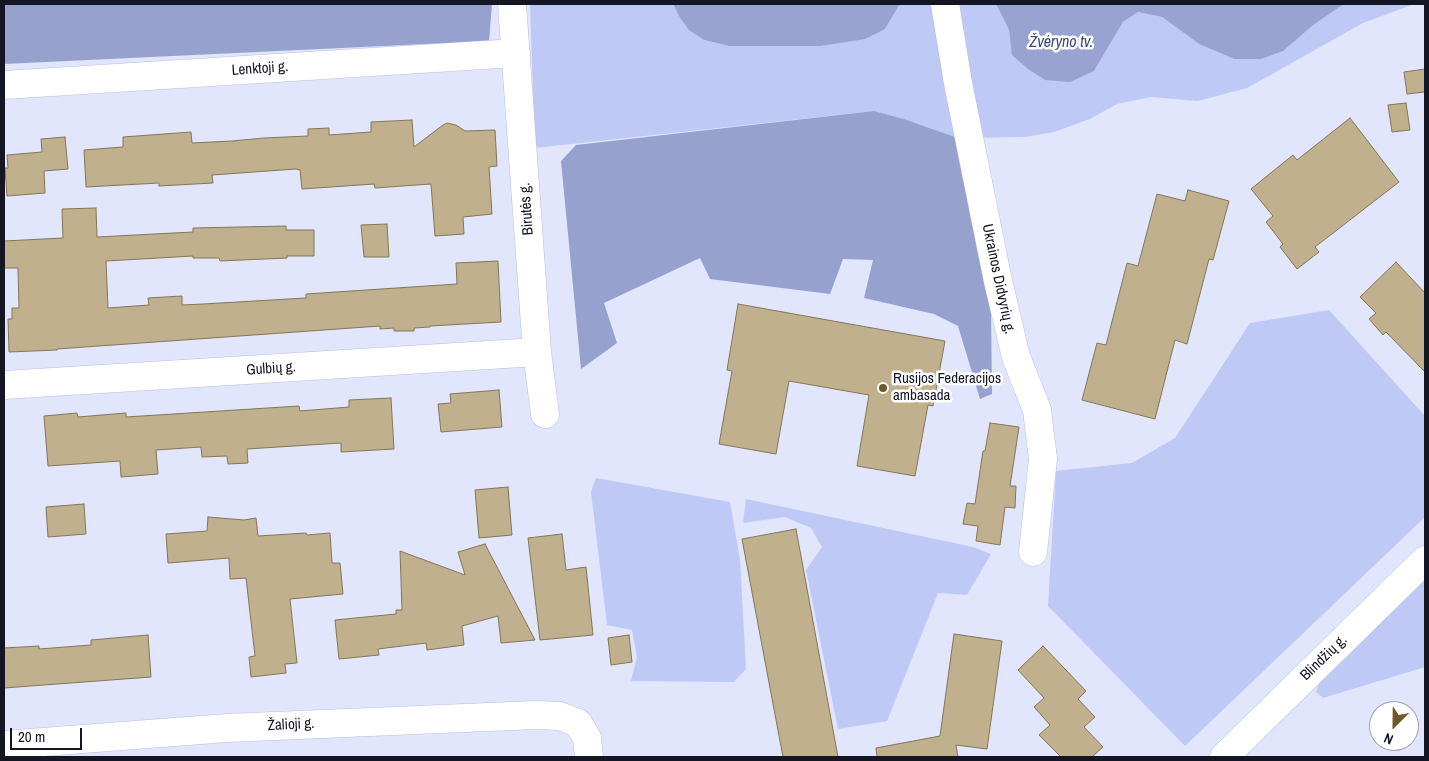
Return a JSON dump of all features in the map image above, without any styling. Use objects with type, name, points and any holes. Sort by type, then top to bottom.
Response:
[{"type":"street","name":"Birutės g.","points":[[512,4],[537,352],[545,414]]},
{"type":"street","name":"Ukrainos Didvyrių g.","points":[[945,4],[958,83],[1000,291],[1016,357],[1037,410],[1043,459],[1033,552]]},
{"type":"street","name":"Lenktoji g.","points":[[4,85],[516,53]]},
{"type":"street","name":"Gulbių g.","points":[[4,385],[537,352]]},
{"type":"street","name":"Blindžių g.","points":[[1224,757],[1425,560]]},
{"type":"street","name":"Žalioji g.","points":[[4,745],[227,728],[526,715],[560,716],[578,723],[587,738],[589,757]]},
{"type":"shaded area","points":[[4,4],[492,4],[489,41],[4,64]]},
{"type":"shaded area","points":[[530,4],[673,4],[679,16],[704,40],[729,46],[821,46],[885,29],[900,4],[996,4],[1009,30],[1013,55],[1028,69],[1045,80],[1094,71],[1123,22],[1138,12],[1162,17],[1199,44],[1234,59],[1261,59],[1344,4],[1414,4],[1363,23],[1247,88],[1198,101],[1151,97],[1117,104],[1090,119],[1054,132],[1025,137],[958,138],[904,119],[874,111],[535,148]]},
{"type":"shaded area","points":[[874,111],[904,119],[958,138],[991,310],[992,394],[980,399],[958,326],[934,314],[864,298],[873,260],[843,259],[830,294],[710,279],[700,258],[604,303],[617,343],[581,369],[561,161],[576,145]]},
{"type":"shaded area","points":[[1329,310],[1425,416],[1425,517],[1185,746],[1048,606],[1056,471],[1132,463],[1175,438],[1250,323]]},
{"type":"shaded area","points":[[596,478],[730,502],[740,559],[746,669],[734,682],[631,681],[637,657],[632,630],[607,625],[591,492]]},
{"type":"shaded area","points":[[746,499],[973,547],[991,554],[967,595],[938,593],[887,721],[838,729],[806,570],[822,547],[811,528],[785,517],[743,523]]},
{"type":"shaded area","points":[[1425,578],[1425,667],[1323,698],[1316,692],[1321,677]]},
{"type":"water","points":[[673,4],[900,4],[885,29],[865,39],[821,46],[729,46],[704,40],[689,30]]},
{"type":"water","name":"Žvėryno tv.","points":[[996,4],[1344,4],[1313,25],[1283,51],[1261,59],[1234,59],[1199,44],[1162,17],[1138,12],[1123,22],[1094,71],[1070,82],[1045,80],[1012,55],[1009,30]]},
{"type":"building","points":[[1425,69],[1425,92],[1407,94],[1404,72]]},
{"type":"building","points":[[1406,103],[1410,130],[1392,132],[1388,105]]},
{"type":"building","points":[[1350,118],[1399,182],[1315,247],[1319,252],[1297,269],[1280,247],[1283,244],[1266,222],[1273,216],[1251,189],[1293,155],[1297,160]]},
{"type":"building","points":[[412,120],[414,147],[447,123],[456,125],[465,131],[495,130],[497,166],[489,167],[492,214],[463,217],[464,234],[435,236],[431,184],[375,188],[374,184],[302,189],[300,170],[296,169],[212,175],[213,183],[159,186],[159,183],[86,187],[84,150],[123,147],[123,137],[191,132],[192,143],[232,141],[308,136],[308,129],[329,128],[329,135],[371,132],[371,122]]},
{"type":"building","points":[[65,137],[68,169],[44,171],[45,193],[7,196],[5,168],[8,168],[7,155],[42,152],[41,139]]},
{"type":"building","points":[[1188,190],[1229,201],[1213,260],[1209,259],[1187,344],[1175,340],[1155,419],[1082,400],[1097,343],[1106,345],[1127,263],[1138,266],[1157,194],[1185,201]]},
{"type":"building","points":[[96,208],[97,237],[193,232],[193,228],[286,226],[286,230],[314,230],[314,256],[220,261],[219,258],[193,258],[193,256],[106,261],[108,308],[149,305],[148,298],[182,296],[182,305],[306,298],[306,294],[457,284],[456,263],[498,261],[501,322],[430,326],[414,328],[414,331],[394,331],[394,328],[380,329],[380,326],[9,352],[8,319],[12,319],[12,308],[19,308],[18,268],[4,268],[4,241],[63,238],[62,209]]},
{"type":"building","points":[[387,224],[389,257],[364,257],[361,225]]},
{"type":"building","points":[[1396,262],[1425,293],[1425,372],[1386,332],[1383,335],[1369,319],[1376,313],[1360,297]]},
{"type":"building","name":"Rusijos Federacijos ambasada","points":[[738,304],[945,341],[933,406],[928,405],[915,476],[857,466],[869,395],[789,381],[776,454],[719,444],[732,371],[727,370]]},
{"type":"building","points":[[499,390],[502,427],[441,432],[438,404],[451,403],[450,394]]},
{"type":"building","points":[[391,398],[394,449],[341,452],[341,443],[247,449],[248,463],[228,464],[227,456],[202,457],[201,447],[156,450],[158,474],[121,477],[120,461],[48,466],[44,416],[77,413],[78,417],[126,413],[126,417],[299,406],[300,411],[349,407],[349,400]]},
{"type":"building","points":[[990,423],[1019,427],[1010,486],[1016,486],[1015,508],[1005,507],[1000,545],[976,541],[978,526],[963,524],[967,503],[975,504],[983,451],[985,451]]},
{"type":"building","points":[[508,487],[512,535],[479,538],[475,490]]},
{"type":"building","points":[[84,504],[86,534],[48,537],[46,507]]},
{"type":"building","points":[[208,517],[244,520],[256,518],[258,536],[330,533],[332,563],[340,563],[343,594],[290,599],[297,663],[285,664],[286,673],[251,677],[249,657],[255,656],[246,578],[230,579],[229,558],[168,563],[166,534],[207,531]]},
{"type":"building","points":[[796,529],[838,757],[783,757],[742,539]]},
{"type":"building","points":[[562,534],[566,570],[586,567],[593,635],[540,640],[528,538]]},
{"type":"building","points":[[485,544],[535,640],[501,643],[498,616],[462,626],[464,645],[427,650],[426,643],[378,649],[379,655],[339,659],[335,620],[396,614],[396,610],[402,610],[400,551],[465,575],[458,552]]},
{"type":"building","points":[[954,634],[1002,641],[987,749],[956,745],[958,757],[877,757],[876,748],[940,736]]},
{"type":"building","points":[[148,635],[151,677],[4,688],[4,648],[39,646],[39,649],[91,645],[91,640]]},
{"type":"building","points":[[629,635],[632,662],[611,665],[608,638]]},
{"type":"building","points":[[1043,646],[1086,691],[1078,699],[1095,717],[1084,727],[1103,747],[1092,757],[1061,757],[1039,735],[1050,725],[1034,707],[1044,698],[1018,670]]},
{"type":"place","name":"Rusijos Federacijos ambasada","points":[[883,388]]}]
